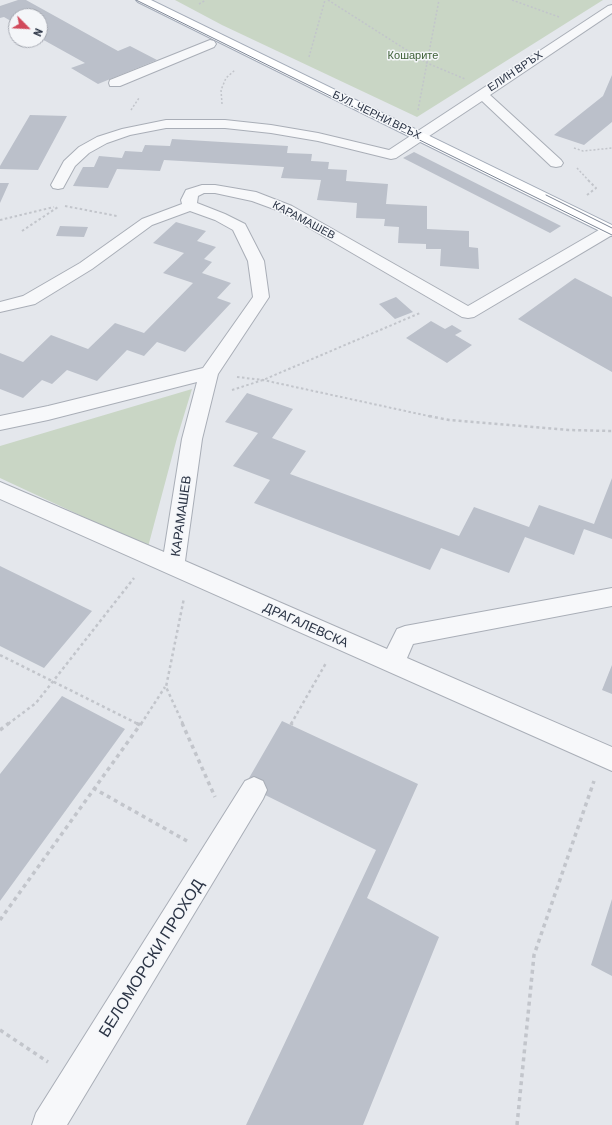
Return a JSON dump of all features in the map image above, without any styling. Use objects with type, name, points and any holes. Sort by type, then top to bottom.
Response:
[{"type":"main road","name":"БУЛ. ЧЕРНИ ВРЪХ","points":[[142,0],[611,230]]},
{"type":"street","name":"ЕЛИН ВРЪХ","points":[[58,185],[69,164],[84,150],[102,140],[127,132],[166,124],[234,125],[271,129],[318,137],[391,155],[612,8]]},
{"type":"street","points":[[115,83],[210,44]]},
{"type":"street","points":[[485,92],[556,163]]},
{"type":"street","name":"КАРАМАШЕВ","points":[[181,570],[192,439],[209,373],[261,298],[256,261],[239,228],[220,217],[190,206],[189,200],[191,193],[202,189],[216,189],[256,197],[287,209],[468,313],[611,230]]},
{"type":"street","points":[[0,307],[29,300],[86,266],[147,222],[190,206]]},
{"type":"street","points":[[0,423],[48,413],[209,373]]},
{"type":"street","name":"ДРАГАЛЕВСКА","points":[[0,490],[608,757]]},
{"type":"street","points":[[392,663],[405,636],[612,597]]},
{"type":"street","name":"БЕЛОМОРСКИ ПРОХОД","points":[[48,1125],[254,790]]},
{"type":"path","points":[[308,60],[325,0]]},
{"type":"path","points":[[328,0],[427,63],[485,92]]},
{"type":"path","points":[[418,112],[439,0]]},
{"type":"path","points":[[512,0],[584,26]]},
{"type":"path","points":[[234,125],[225,113],[221,102],[222,90],[226,78],[236,70]]},
{"type":"path","points":[[0,220],[60,205],[147,222]]},
{"type":"path","points":[[22,230],[60,205]]},
{"type":"path","points":[[228,392],[262,380],[447,301]]},
{"type":"path","points":[[209,373],[262,380],[449,420],[568,430],[612,431]]},
{"type":"path","points":[[0,730],[36,703],[151,557]]},
{"type":"path","points":[[0,920],[166,687],[181,570]]},
{"type":"path","points":[[291,725],[339,640]]},
{"type":"path","points":[[0,655],[53,683],[140,725]]},
{"type":"path","points":[[166,687],[229,830]]},
{"type":"path","points":[[518,1125],[534,955],[608,757]]},
{"type":"path","points":[[93,788],[214,856]]},
{"type":"path","points":[[0,1030],[76,1080]]},
{"type":"green space","name":"Кошарите","points":[[175,0],[603,0],[417,117],[222,25]]},
{"type":"green space","points":[[192,389],[177,438],[148,547],[0,478],[0,446]]},
{"type":"building","points":[[18,0],[26,0],[40,8],[8,8],[8,19],[4,17],[0,18],[0,6]]},
{"type":"building","points":[[48,12],[118,51],[130,46],[157,60],[98,84],[71,68],[85,63],[48,42]]},
{"type":"building","points":[[612,75],[612,122],[584,145],[554,135],[603,96]]},
{"type":"building","points":[[30,115],[67,116],[38,170],[0,169],[0,166]]},
{"type":"building","points":[[172,139],[288,146],[287,153],[312,154],[311,161],[329,162],[328,169],[347,170],[346,181],[388,184],[386,204],[427,206],[427,229],[469,231],[469,247],[478,248],[479,269],[440,266],[441,249],[426,249],[426,244],[398,243],[399,227],[384,226],[385,219],[356,218],[357,203],[317,200],[321,180],[281,178],[284,167],[164,160],[160,171],[117,169],[108,188],[73,186],[83,167],[94,167],[99,156],[122,158],[125,151],[142,152],[145,145],[170,146]]},
{"type":"building","points":[[414,152],[561,226],[550,233],[403,158]]},
{"type":"building","points":[[0,183],[9,183],[0,203]]},
{"type":"building","points":[[176,222],[206,231],[197,241],[216,247],[204,259],[212,262],[202,273],[231,283],[217,298],[231,303],[185,352],[157,342],[144,356],[127,350],[97,381],[67,370],[52,384],[42,380],[23,398],[0,389],[0,353],[23,362],[51,335],[88,349],[115,323],[144,333],[193,283],[163,273],[184,253],[153,243]]},
{"type":"building","points":[[60,226],[88,227],[84,237],[56,236]]},
{"type":"building","points":[[575,278],[612,297],[612,372],[518,319]]},
{"type":"building","points":[[396,297],[413,312],[395,319],[379,304]]},
{"type":"building","points":[[431,321],[445,329],[452,325],[462,331],[455,335],[472,345],[447,363],[406,338]]},
{"type":"building","points":[[247,393],[293,409],[272,438],[306,451],[290,474],[459,536],[474,507],[529,527],[539,505],[594,524],[612,478],[612,539],[584,529],[574,555],[525,537],[509,573],[441,548],[430,570],[254,503],[270,480],[233,466],[258,433],[225,422]]},
{"type":"building","points":[[0,566],[92,611],[44,668],[0,646]]},
{"type":"building","points":[[612,665],[612,694],[602,690]]},
{"type":"building","points":[[62,696],[125,729],[0,901],[0,774]]},
{"type":"building","points":[[282,721],[418,784],[367,898],[439,937],[363,1125],[246,1125],[376,850],[245,785]]},
{"type":"building","points":[[612,899],[612,976],[591,965]]},
{"type":"tram line","points":[[136,0],[612,235]]},
{"type":"tram line","points":[[546,195],[612,228]]}]
